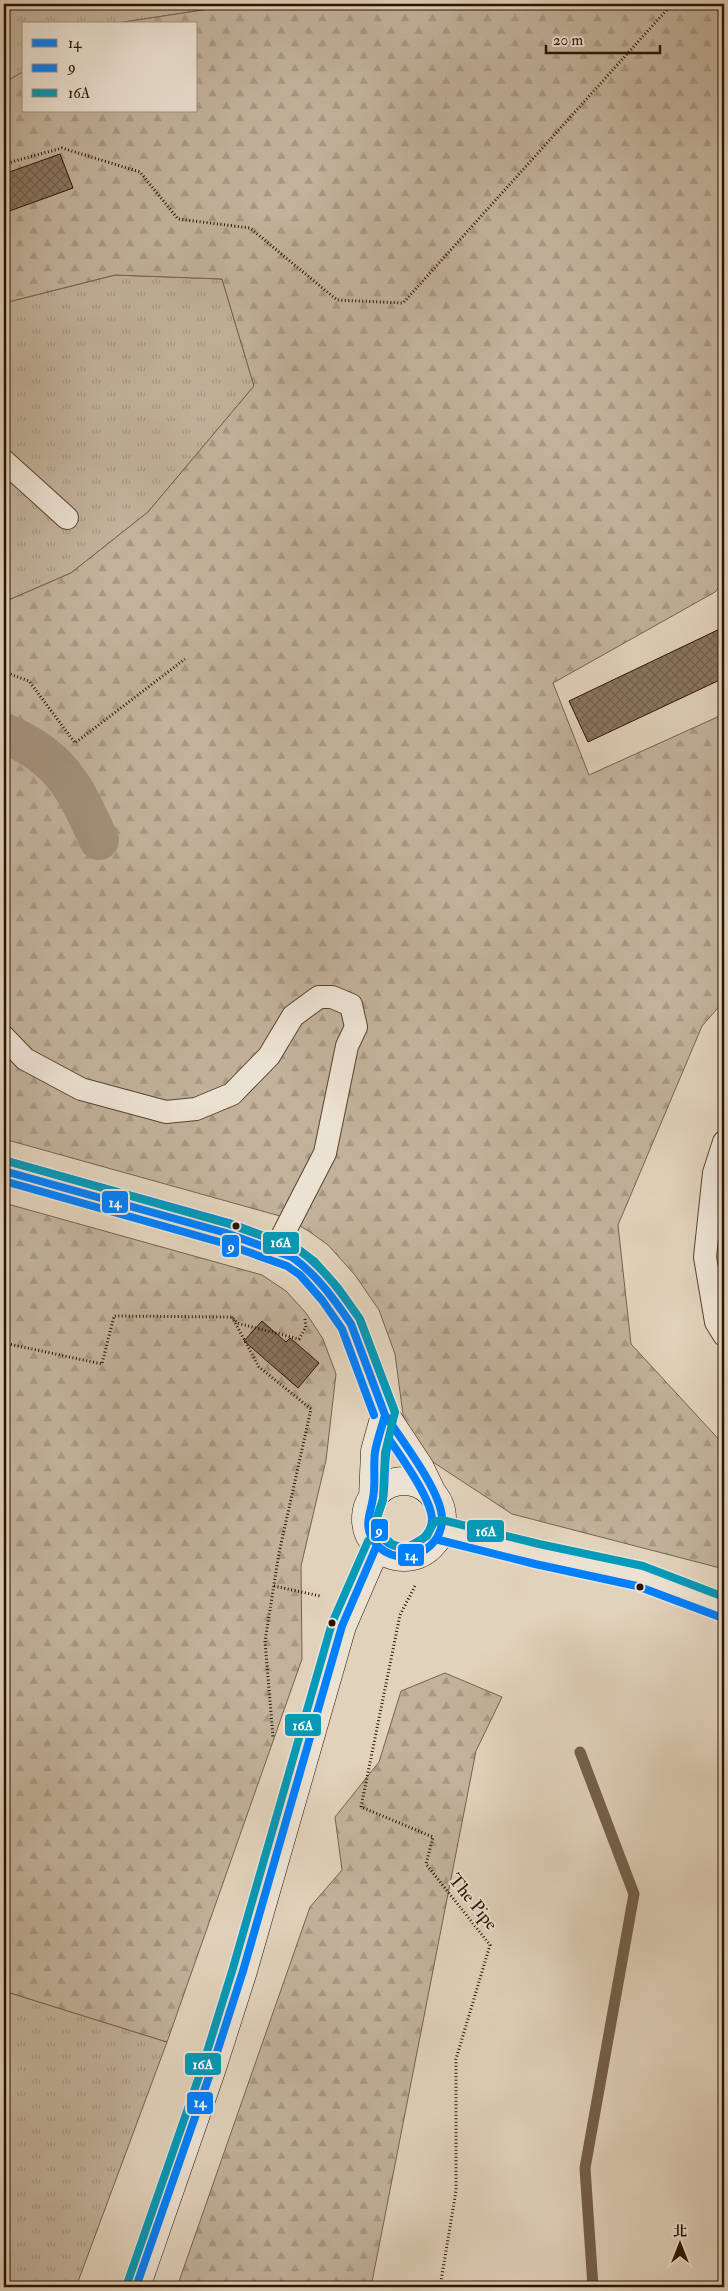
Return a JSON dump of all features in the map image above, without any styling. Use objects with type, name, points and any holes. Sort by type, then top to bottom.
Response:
[{"type":"main road","points":[[4,1171],[226,1233],[292,1257],[307,1268],[330,1294],[351,1324],[385,1415],[420,1468],[432,1494],[439,1504],[442,1517],[441,1530],[430,1546],[413,1556],[400,1557],[388,1553],[377,1546],[367,1528],[368,1507],[380,1490],[390,1484],[402,1482],[422,1486],[432,1494]]},
{"type":"main road","points":[[373,1498],[375,1451],[385,1415]]},
{"type":"main road","points":[[441,1530],[537,1554],[640,1576],[724,1608]]},
{"type":"main road","points":[[136,2287],[211,2071],[243,1971],[342,1626],[377,1546]]},
{"type":"lane","points":[[4,461],[67,518]]},
{"type":"lane","points":[[4,1037],[25,1059],[81,1089],[166,1112],[196,1109],[232,1094],[268,1056],[293,1016],[319,997],[332,997],[351,1005],[356,1027],[347,1046],[324,1153],[275,1250]]},
{"type":"lane","points":[[724,1142],[714,1173],[705,1257],[716,1322],[724,1335]]},
{"type":"path","points":[[4,164],[62,148],[140,172],[178,219],[250,228],[337,300],[403,303],[672,4]]},
{"type":"path","points":[[4,672],[29,681],[75,744],[184,659]]},
{"type":"path","points":[[4,1343],[102,1364],[114,1316],[232,1317],[237,1323],[299,1339],[306,1327],[304,1317]]},
{"type":"path","points":[[232,1317],[259,1367],[311,1410],[279,1553],[265,1641],[273,1739]]},
{"type":"path","points":[[274,1586],[322,1596]]},
{"type":"path","name":"The Pipe","points":[[415,1586],[400,1615],[361,1807],[433,1837],[426,1864],[490,1945],[456,2059],[456,2191],[440,2287]]},
{"type":"green space","points":[[4,4],[242,4],[124,22],[22,22],[22,72],[4,83]]},
{"type":"green space","points":[[242,4],[724,4],[724,581],[715,592],[553,683],[589,775],[724,714],[724,1001],[702,1026],[618,1225],[631,1344],[724,1445],[724,1569],[512,1514],[407,1445],[395,1354],[379,1310],[355,1275],[328,1245],[287,1218],[4,1139],[4,602],[71,573],[148,512],[254,386],[222,279],[115,275],[4,303],[4,83],[22,72],[22,112],[198,112],[198,22],[124,22]]},
{"type":"green space","points":[[115,275],[222,279],[254,386],[148,512],[71,573],[4,602],[4,303]]},
{"type":"green space","points":[[4,1203],[262,1275],[286,1291],[306,1313],[323,1339],[336,1374],[326,1460],[301,1566],[302,1659],[167,2042],[4,1991]]},
{"type":"green space","points":[[445,1673],[502,1697],[476,1751],[371,2287],[177,2287],[310,1907],[342,1870],[335,1817],[379,1762],[401,1691]]},
{"type":"green space","points":[[4,1991],[167,2042],[76,2287],[4,2287]]},
{"type":"building","points":[[60,154],[73,188],[4,213],[4,174]]},
{"type":"building","points":[[724,627],[724,678],[588,742],[569,701]]},
{"type":"building","points":[[262,1321],[286,1342],[290,1338],[319,1363],[298,1388],[244,1341]]},
{"type":"waterway","points":[[4,733],[39,752],[64,775],[82,804],[99,840]]},
{"type":"waterway","points":[[580,1752],[634,1894],[585,2168],[593,2287]]},
{"type":"transit line","name":"9","points":[[7,1161],[229,1223],[296,1248]]},
{"type":"transit line","name":"16A","points":[[7,1161],[229,1224],[296,1248],[314,1261],[338,1288],[360,1319],[395,1412],[385,1453],[383,1499],[377,1518],[380,1533],[392,1544],[401,1547],[410,1546],[427,1536],[434,1522],[442,1520],[539,1544],[643,1566],[724,1597]]},
{"type":"transit line","name":"14","points":[[4,1171],[226,1233]]},
{"type":"transit line","name":"9","points":[[4,1181],[223,1243],[287,1266],[300,1275],[322,1300],[342,1329],[374,1415]]},
{"type":"transit line","name":"14","points":[[226,1233],[292,1257]]},
{"type":"transit line","name":"14","points":[[226,1233],[292,1257]]},
{"type":"transit line","name":"9","points":[[298,1249],[324,1272],[359,1318]]},
{"type":"transit line","name":"14","points":[[292,1257],[317,1280],[351,1324]]},
{"type":"transit line","name":"9","points":[[360,1320],[394,1410]]},
{"type":"transit line","name":"14","points":[[351,1324],[385,1415]]},
{"type":"transit line","name":"14","points":[[351,1324],[385,1415]]},
{"type":"transit line","name":"14","points":[[385,1415],[428,1480],[440,1507],[442,1518],[440,1531],[434,1542],[425,1550],[414,1555],[391,1554],[381,1548],[372,1538],[368,1528],[374,1492],[375,1452],[385,1415]]},
{"type":"transit line","name":"9","points":[[389,1439],[427,1500],[432,1519],[426,1536],[419,1542],[402,1547],[386,1541],[380,1533],[377,1518],[383,1499],[389,1439]]},
{"type":"transit line","name":"9","points":[[439,1540],[535,1564],[637,1586],[720,1617]]},
{"type":"transit line","name":"16A","points":[[127,2284],[202,2068],[233,1968],[332,1623],[368,1541]]},
{"type":"transit line","name":"14","points":[[136,2287],[211,2071],[243,1971],[342,1626],[377,1545]]}]
